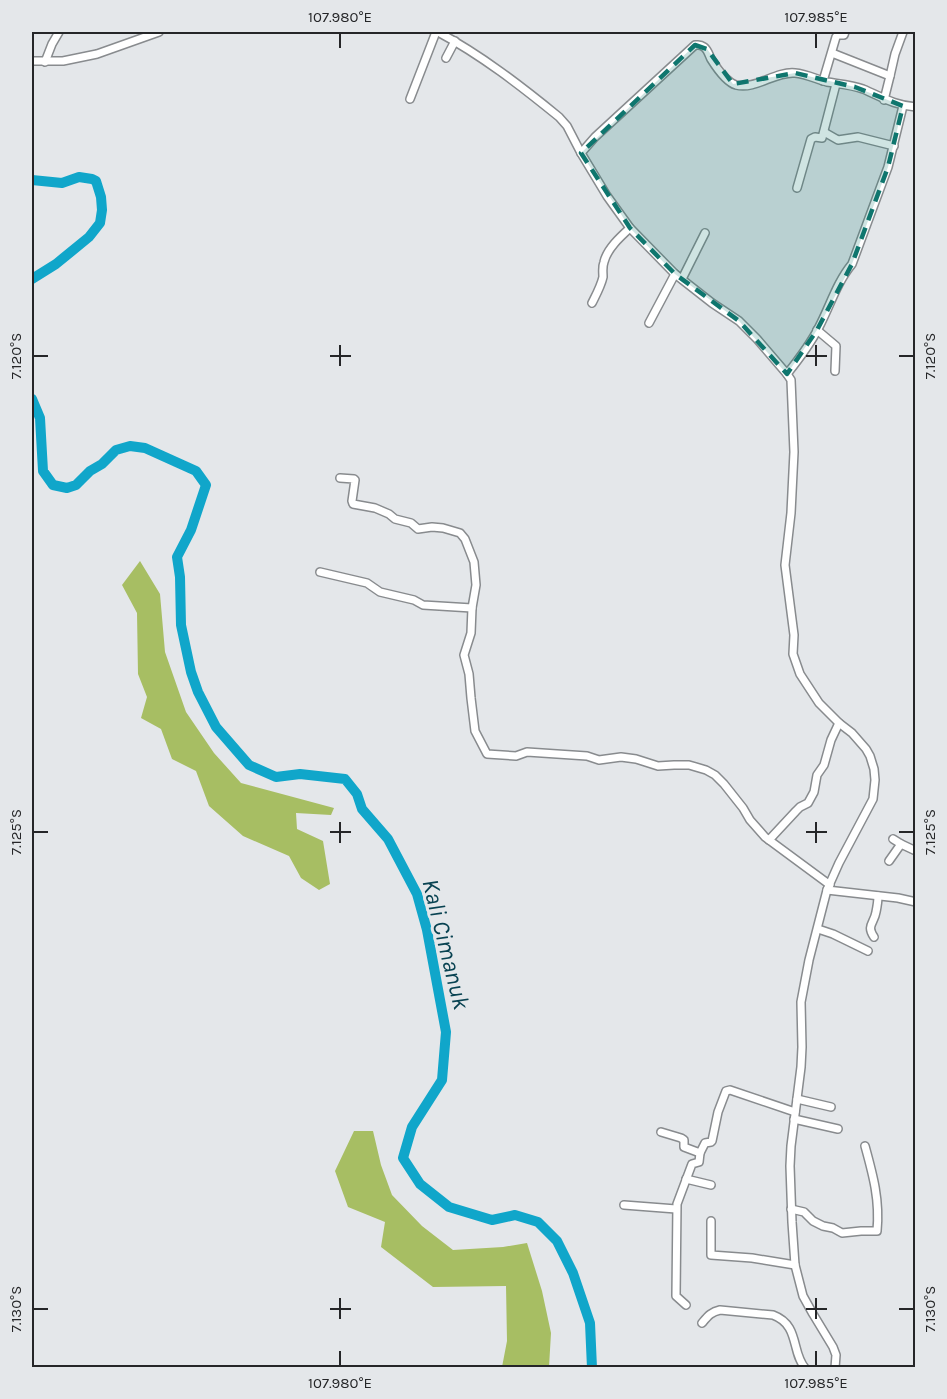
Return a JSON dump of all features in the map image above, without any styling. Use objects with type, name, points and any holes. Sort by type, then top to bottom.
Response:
[{"type":"street","points":[[45,62],[59,32]]},
{"type":"street","points":[[32,61],[63,61],[97,54],[159,32]]},
{"type":"street","points":[[410,99],[437,32],[458,43],[516,83],[567,126],[607,196],[630,228],[675,274],[712,303],[740,321],[790,380],[794,452],[791,513],[785,565],[794,634],[793,654],[800,674],[819,704],[861,742],[870,756],[874,769],[875,790],[873,799],[839,862],[829,888],[809,960],[801,1002],[802,1047],[790,1166],[795,1265],[803,1296],[833,1347],[836,1355],[836,1368]]},
{"type":"street","points":[[455,32],[458,43]]},
{"type":"street","points":[[823,81],[836,37],[844,35],[845,32]]},
{"type":"street","points":[[884,100],[903,32]]},
{"type":"street","points":[[446,58],[458,43]]},
{"type":"street","points":[[581,153],[595,137],[695,45],[707,49],[723,75],[733,84],[742,86],[782,74],[795,73],[865,90],[884,100],[915,107]]},
{"type":"street","points":[[832,53],[890,76]]},
{"type":"street","points":[[797,188],[811,139],[814,137],[822,139],[836,84]]},
{"type":"street","points":[[787,374],[817,330],[844,273],[854,259],[888,167],[903,106]]},
{"type":"street","points":[[824,132],[838,140],[858,137],[894,146]]},
{"type":"street","points":[[592,303],[601,285],[603,264],[607,254],[630,228]]},
{"type":"street","points":[[682,279],[705,233]]},
{"type":"street","points":[[649,323],[675,274]]},
{"type":"street","points":[[817,330],[836,346],[835,371]]},
{"type":"street","points":[[340,478],[355,480],[353,504],[375,508],[395,519],[411,523],[418,529],[443,528],[460,533],[465,539],[474,562],[476,585],[470,639],[464,655],[470,674],[475,731],[489,755],[516,756],[527,752],[603,760],[627,757],[658,766],[689,765],[711,773],[724,784],[759,830],[829,888],[915,902]]},
{"type":"street","points":[[320,572],[368,583],[380,592],[414,600],[422,605],[472,608]]},
{"type":"street","points":[[770,840],[800,807],[808,803],[839,723]]},
{"type":"street","points":[[893,839],[915,851]]},
{"type":"street","points":[[889,861],[901,844]]},
{"type":"street","points":[[874,938],[870,927],[876,916],[879,896]]},
{"type":"street","points":[[818,929],[868,951]]},
{"type":"street","points":[[686,1305],[676,1296],[677,1200],[693,1163],[699,1162],[705,1143],[712,1141],[718,1112],[727,1090],[838,1130]]},
{"type":"street","points":[[797,1099],[831,1107]]},
{"type":"street","points":[[661,1132],[681,1138],[684,1140],[684,1147],[700,1153]]},
{"type":"street","points":[[791,1209],[804,1212],[813,1221],[823,1226],[833,1227],[842,1233],[877,1231],[876,1184],[865,1146]]},
{"type":"street","points":[[686,1179],[711,1185]]},
{"type":"street","points":[[624,1205],[676,1209]]},
{"type":"street","points":[[711,1221],[711,1255],[752,1258],[795,1265]]},
{"type":"street","points":[[702,1323],[714,1311],[720,1310],[773,1315],[780,1318],[790,1331],[799,1359],[805,1368]]},
{"type":"highlighted area","points":[[695,45],[707,49],[733,84],[795,73],[855,87],[903,106],[888,167],[852,264],[817,330],[787,374],[739,321],[675,274],[630,228],[581,153]]},
{"type":"green space","points":[[140,561],[160,594],[165,652],[186,712],[214,753],[241,783],[334,808],[331,815],[296,813],[297,829],[323,841],[330,884],[319,890],[301,878],[289,856],[243,836],[209,806],[196,771],[172,759],[161,729],[141,718],[147,697],[138,674],[137,613],[122,585]]},
{"type":"green space","points":[[354,1131],[373,1131],[381,1165],[392,1195],[422,1226],[453,1250],[527,1243],[542,1291],[551,1333],[549,1367],[502,1367],[507,1341],[506,1286],[433,1287],[381,1247],[385,1222],[348,1207],[335,1171]]},
{"type":"waterway","name":"Kali Cimanuk","points":[[32,180],[62,183],[79,177],[92,179],[96,181],[102,210],[100,223],[89,237],[56,264],[32,279]]},
{"type":"waterway","name":"Kali Cimanuk","points":[[32,399],[40,418],[43,471],[53,485],[67,488],[76,485],[116,450],[130,446],[145,448],[196,471],[206,485],[191,530],[177,557],[180,577],[181,625],[191,672],[198,692],[216,727],[249,765],[276,777],[300,774],[345,779],[357,794],[362,809],[388,839],[417,894],[427,930],[446,1032],[442,1080],[412,1127],[403,1158],[420,1184],[449,1207],[492,1220],[515,1215],[538,1222],[557,1241],[573,1273],[590,1323],[592,1368]]}]
